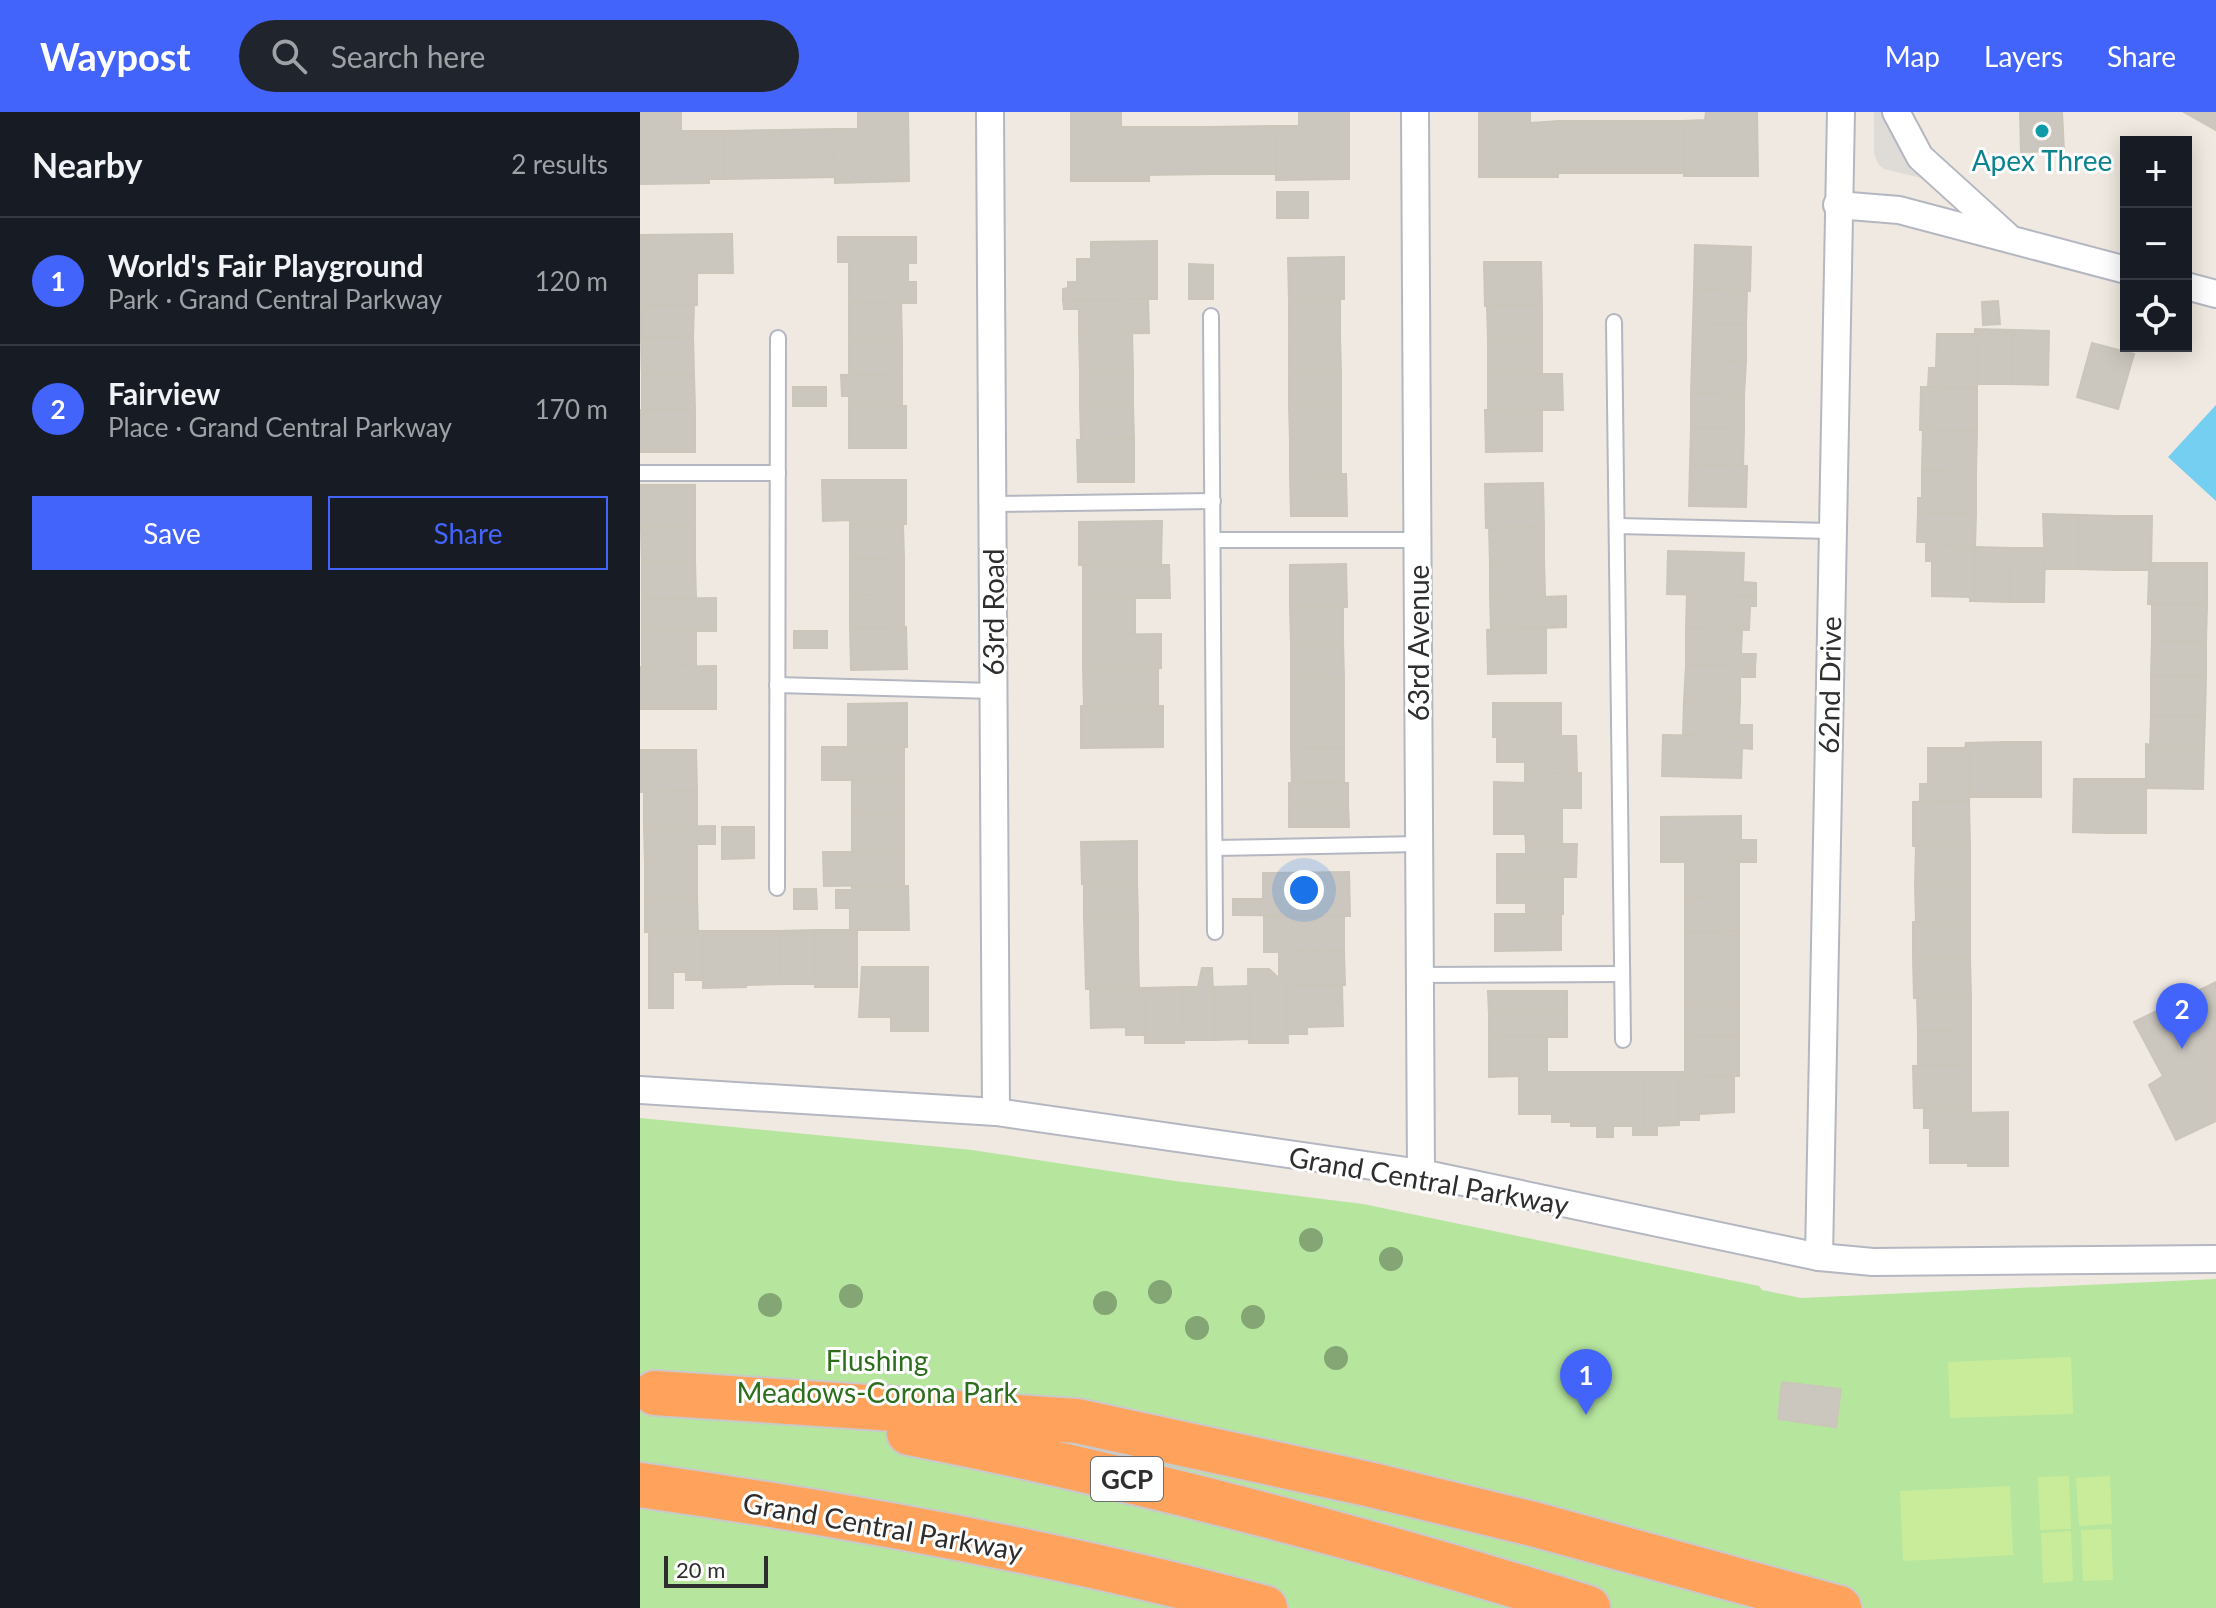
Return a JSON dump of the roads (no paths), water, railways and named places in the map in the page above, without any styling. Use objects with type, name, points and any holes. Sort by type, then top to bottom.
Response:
[{"type":"highway","points":[[648,1392],[1077,1421],[1504,1517],[1819,1602],[1861,1608]]},
{"type":"highway","name":"GCP","points":[[648,1392],[904,1432],[1120,1477],[1389,1547],[1588,1608]]},
{"type":"highway","name":"Grand Central Parkway","points":[[640,1485],[826,1513],[1012,1548],[1265,1608]]},
{"type":"highway","points":[[1012,1548],[1160,1608]]},
{"type":"street","name":"63rd Road","points":[[990,112],[996,1112]]},
{"type":"street","name":"63rd Avenue","points":[[1415,112],[1421,1173]]},
{"type":"street","name":"62nd Drive","points":[[1819,1257],[1841,112]]},
{"type":"street","points":[[1896,112],[1920,157],[2009,238]]},
{"type":"street","points":[[1837,205],[1899,210],[2120,268]]},
{"type":"street","points":[[2192,288],[2216,294]]},
{"type":"street","name":"Grand Central Parkway","points":[[640,1090],[996,1112],[1421,1173],[1819,1257],[1873,1262],[2216,1259]]},
{"type":"lane","points":[[1211,316],[1215,932]]},
{"type":"lane","points":[[1614,322],[1623,1040]]},
{"type":"lane","points":[[777,888],[778,338]]},
{"type":"lane","points":[[640,473],[778,473]]},
{"type":"lane","points":[[992,504],[1213,501]]},
{"type":"lane","points":[[1617,526],[1831,531]]},
{"type":"lane","points":[[1213,540],[1417,540]]},
{"type":"lane","points":[[777,685],[994,691]]},
{"type":"lane","points":[[1215,848],[1420,844]]},
{"type":"lane","points":[[1421,975],[1622,974]]},
{"type":"water","points":[[2216,405],[2216,501],[2168,457]]},
{"type":"place","name":"Apex Three","points":[[2042,131]]},
{"type":"place","name":"Fairview","points":[[2182,1049]]},
{"type":"place","name":"World's Fair Playground","points":[[1586,1415]]},
{"type":"park label","name":"Flushing Meadows-Corona Park","points":[[877,1376]]}]
